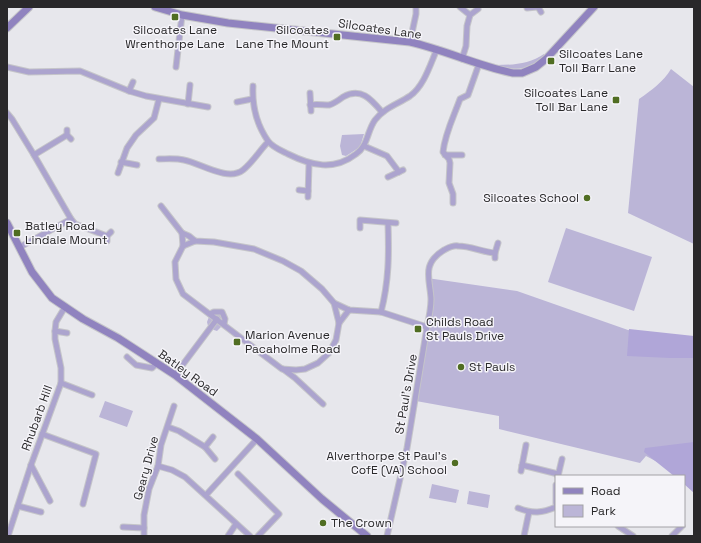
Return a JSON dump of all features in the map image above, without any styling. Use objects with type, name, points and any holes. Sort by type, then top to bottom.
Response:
[{"type":"street","points":[[7,28],[29,7]]},
{"type":"street","name":"Silcoates Lane","points":[[155,7],[182,15],[228,23],[410,42],[462,59],[514,73],[530,71],[546,59],[594,7]]},
{"type":"street","points":[[410,42],[416,7]]},
{"type":"street","points":[[460,7],[470,15]]},
{"type":"street","points":[[527,8],[537,7],[541,12]]},
{"type":"street","points":[[462,59],[466,46],[467,26],[470,15],[478,9]]},
{"type":"street","points":[[176,67],[182,15]]},
{"type":"street","points":[[253,86],[252,99],[254,112],[268,142],[284,153],[309,164],[331,165],[357,154],[364,146],[374,121],[382,112],[411,96],[419,87],[437,50]]},
{"type":"street","points":[[442,154],[445,138],[460,98],[468,95],[479,64]]},
{"type":"street","points":[[7,67],[29,72],[80,71],[129,91],[159,99],[208,106]]},
{"type":"street","points":[[129,91],[133,82]]},
{"type":"street","points":[[188,104],[190,85]]},
{"type":"street","points":[[310,93],[311,111]]},
{"type":"street","points":[[310,104],[330,105],[346,96],[356,94],[366,96],[382,112]]},
{"type":"street","points":[[118,173],[121,162],[130,143],[154,118],[159,99]]},
{"type":"street","points":[[238,102],[252,99]]},
{"type":"street","points":[[7,113],[75,224],[107,239],[111,232]]},
{"type":"street","points":[[34,155],[69,135]]},
{"type":"street","points":[[161,161],[174,158],[182,162],[195,162],[218,172],[235,173],[242,170],[268,142]]},
{"type":"street","points":[[364,146],[387,156],[401,171],[388,177]]},
{"type":"street","points":[[442,154],[462,155]]},
{"type":"street","points":[[442,154],[449,159],[450,163],[449,183],[453,194],[453,203]]},
{"type":"street","points":[[121,162],[137,165]]},
{"type":"street","points":[[308,197],[309,164]]},
{"type":"street","points":[[299,190],[308,191]]},
{"type":"street","points":[[160,206],[182,233],[195,241]]},
{"type":"street","points":[[20,247],[71,219]]},
{"type":"street","points":[[360,228],[360,220],[396,223]]},
{"type":"street","name":"Batley Road","points":[[7,223],[32,272],[52,298],[83,319],[118,338],[175,375],[258,439],[322,499],[367,536]]},
{"type":"street","points":[[381,312],[388,276],[388,223]]},
{"type":"street","points":[[182,233],[183,246],[175,262],[176,279],[183,294],[295,378],[323,404]]},
{"type":"street","points":[[183,246],[195,241],[214,242],[254,249],[283,260],[302,271],[322,289],[334,303],[349,310],[381,312],[427,327]]},
{"type":"street","name":"St Paul's Drive","points":[[387,536],[407,448],[427,327],[431,300],[427,278],[428,270],[436,256],[450,247],[457,245],[495,255],[498,243]]},
{"type":"street","points":[[282,369],[305,369],[318,363],[329,353],[336,340],[339,323],[334,303]]},
{"type":"street","name":"Rhubarb Hill","points":[[8,536],[60,383],[61,368],[55,339],[55,331],[56,322],[65,307]]},
{"type":"street","points":[[339,323],[349,310]]},
{"type":"street","points":[[210,314],[214,312],[222,312],[225,319],[224,324]]},
{"type":"street","points":[[175,375],[217,319]]},
{"type":"street","points":[[55,331],[67,333]]},
{"type":"street","points":[[127,357],[136,365],[152,368],[157,363]]},
{"type":"street","points":[[295,378],[296,370]]},
{"type":"street","points":[[60,383],[92,395]]},
{"type":"street","name":"Geary Drive","points":[[144,536],[144,515],[149,489],[158,466],[161,445],[174,406]]},
{"type":"street","points":[[168,427],[179,431],[205,447],[215,459]]},
{"type":"street","points":[[42,434],[96,454],[83,504]]},
{"type":"street","points":[[205,447],[213,437]]},
{"type":"street","points":[[206,495],[258,439]]},
{"type":"street","points":[[526,445],[521,468],[558,475],[562,459]]},
{"type":"street","points":[[31,465],[50,501]]},
{"type":"street","points":[[158,466],[172,470],[185,477],[250,536]]},
{"type":"street","points":[[238,474],[279,514],[258,536]]},
{"type":"street","points":[[18,506],[41,512]]},
{"type":"street","points":[[518,508],[529,512],[541,512],[555,507]]},
{"type":"street","points":[[524,536],[529,512]]},
{"type":"street","points":[[228,536],[236,524]]},
{"type":"street","points":[[123,527],[144,528]]},
{"type":"street","points":[[620,527],[633,536]]},
{"type":"street","points":[[672,536],[681,527]]},
{"type":"green space","points":[[544,54],[544,56],[533,65],[527,67],[516,69],[496,65],[527,62]]},
{"type":"green space","points":[[671,69],[694,87],[694,244],[628,213],[639,99],[657,86]]},
{"type":"green space","points":[[364,134],[360,147],[346,156],[342,155],[340,146],[342,135]]},
{"type":"green space","points":[[566,228],[652,257],[634,311],[548,282]]},
{"type":"green space","points":[[427,278],[517,291],[628,330],[694,337],[694,491],[685,478],[685,475],[682,475],[646,456],[640,463],[499,429],[499,416],[416,401],[430,312]]},
{"type":"green space","points":[[222,312],[224,324],[217,331],[208,326],[207,322],[210,314]]},
{"type":"green space","points":[[105,401],[133,411],[127,427],[99,417]]},
{"type":"green space","points":[[432,484],[459,490],[456,503],[429,498]]},
{"type":"green space","points":[[469,491],[490,495],[488,508],[467,504]]},
{"type":"shaded area","points":[[629,329],[694,336],[694,358],[627,356]]},
{"type":"shaded area","points":[[694,442],[694,493],[685,485],[685,475],[673,475],[644,452],[645,448]]},
{"type":"place","name":"Silcoates Lane Wrenthorpe Lane","points":[[175,17]]},
{"type":"place","name":"Silcoates Lane The Mount","points":[[337,37]]},
{"type":"place","name":"Silcoates Lane Toll Barr Lane","points":[[551,61]]},
{"type":"place","name":"Silcoates Lane Toll Bar Lane","points":[[616,100]]},
{"type":"place","name":"Silcoates School","points":[[587,198]]},
{"type":"place","name":"Batley Road Lindale Mount","points":[[17,233]]},
{"type":"place","name":"Childs Road St Pauls Drive","points":[[418,329]]},
{"type":"place","name":"Marion Avenue Pacaholme Road","points":[[237,342]]},
{"type":"place","name":"St Pauls","points":[[461,367]]},
{"type":"place","name":"Alverthorpe St Paul's CofE (VA) School","points":[[455,463]]},
{"type":"place","name":"The Crown","points":[[323,523]]}]
